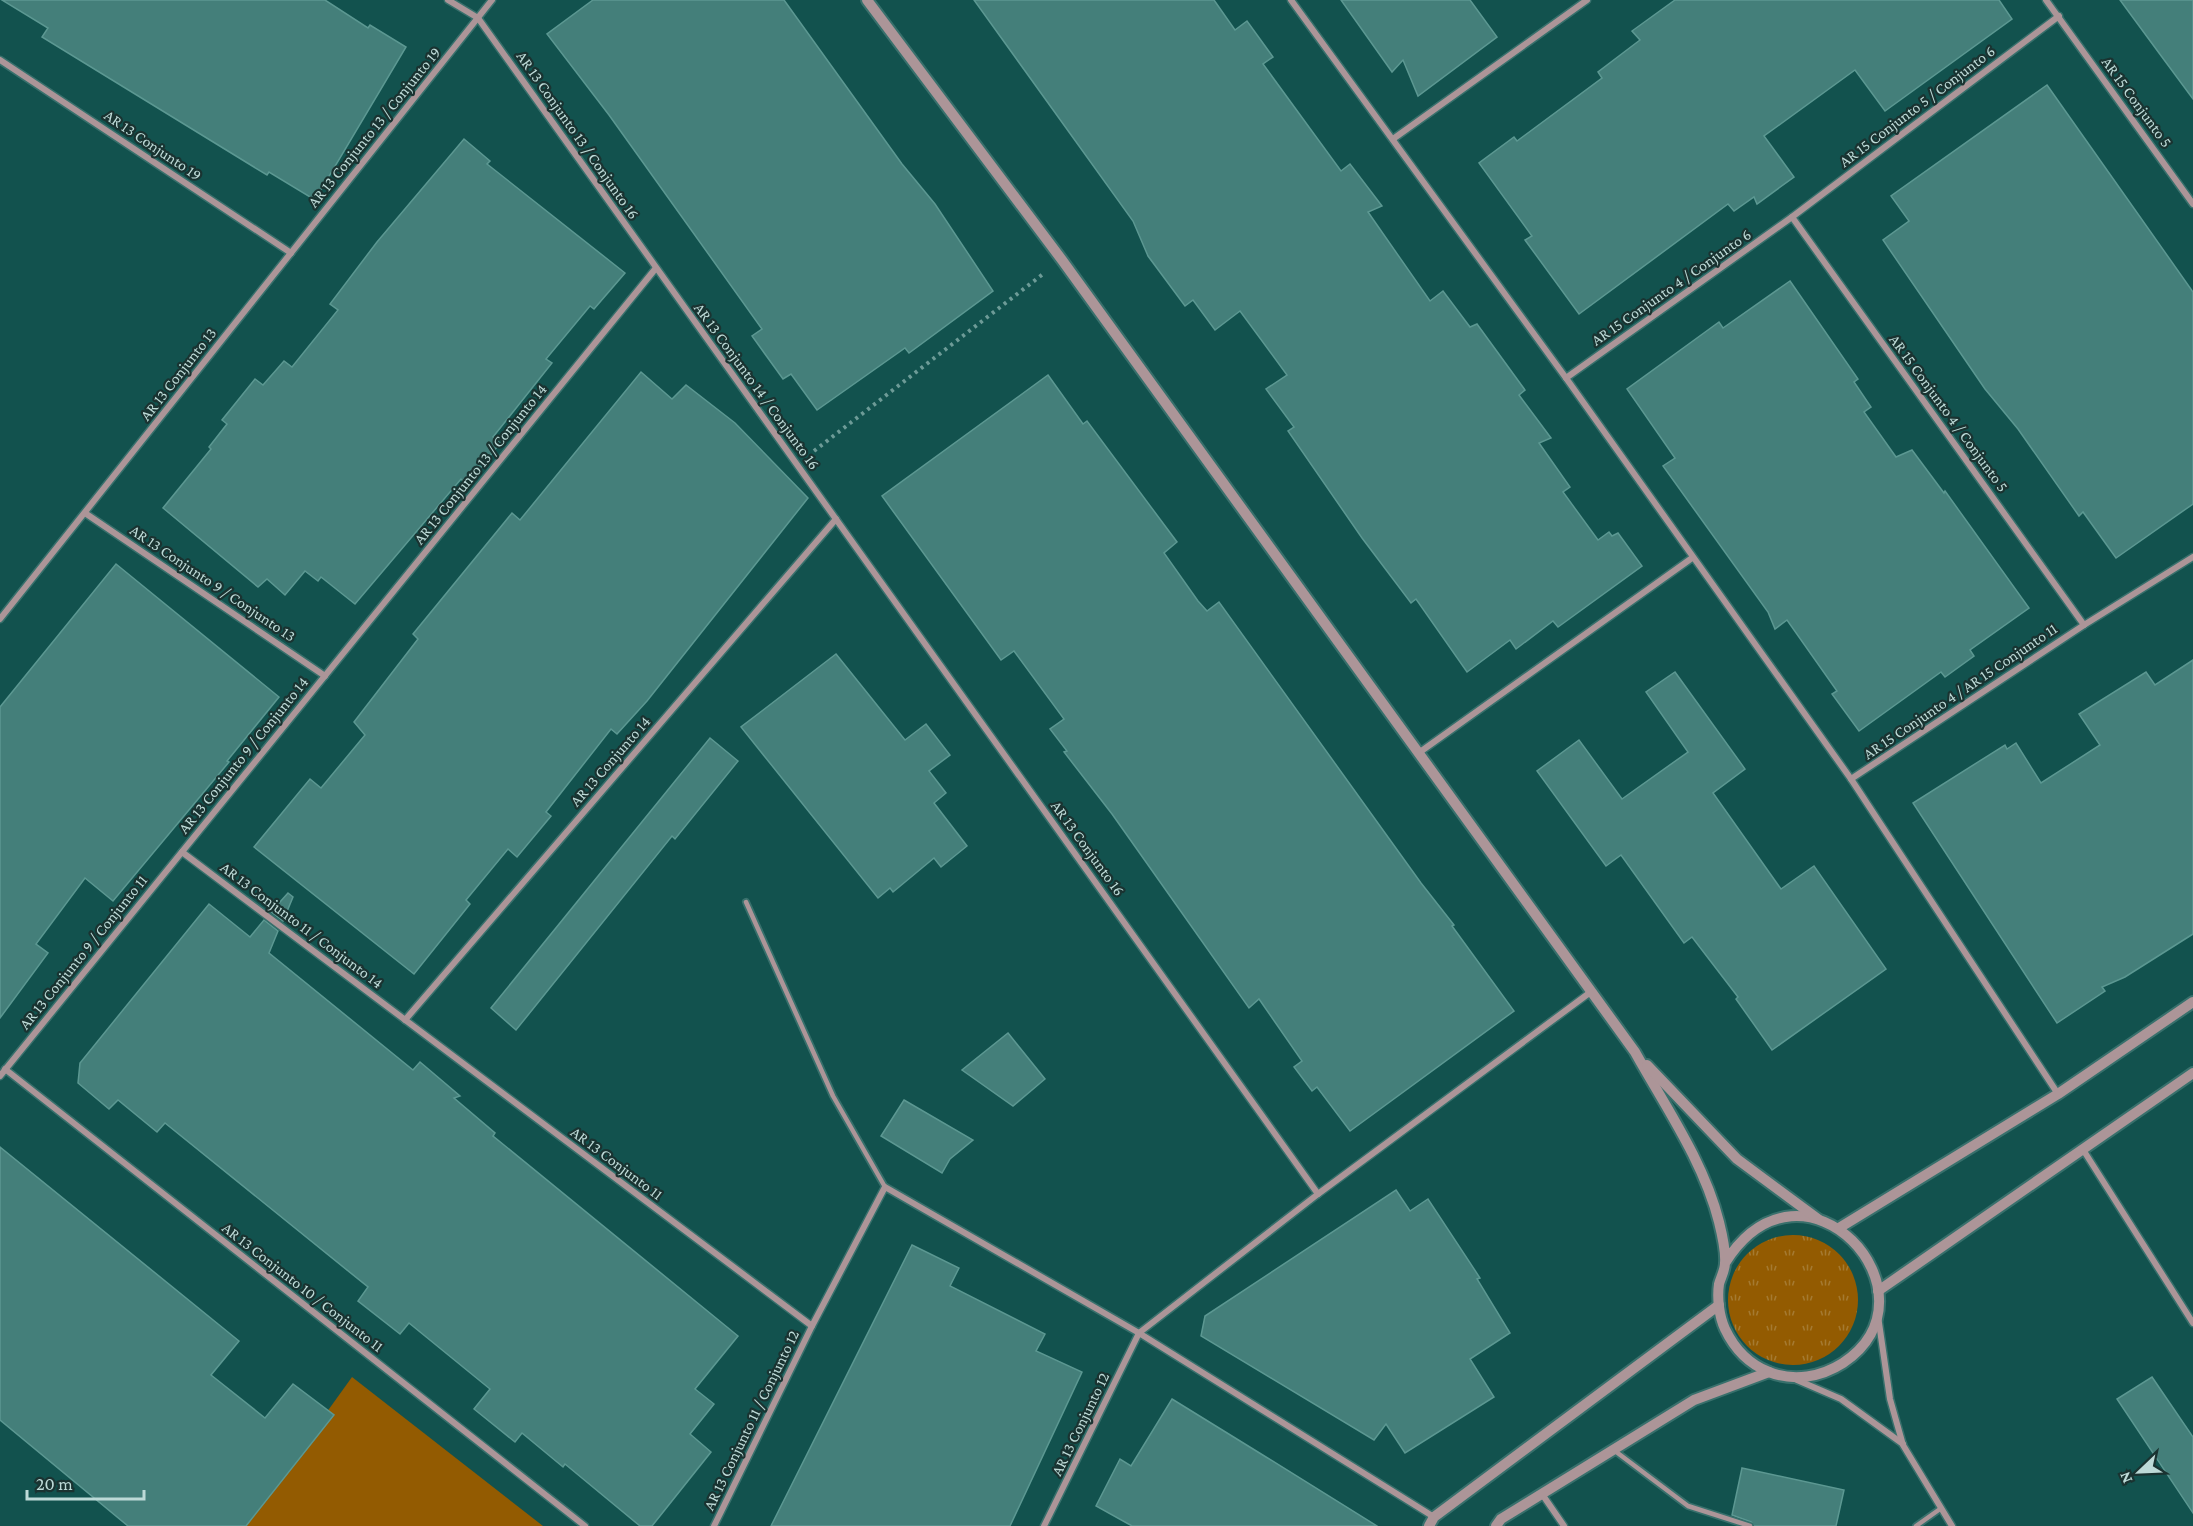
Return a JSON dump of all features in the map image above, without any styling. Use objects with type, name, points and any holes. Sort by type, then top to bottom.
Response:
[{"type":"street","points":[[448,0],[478,18]]},
{"type":"street","name":"AR 13 Conjunto 13 / Conjunto 19","points":[[291,253],[492,0]]},
{"type":"street","points":[[867,0],[1062,260],[1635,1052],[1690,1151],[1707,1189],[1719,1222],[1725,1263]]},
{"type":"street","points":[[1291,0],[1566,378],[1851,779],[2058,1094]]},
{"type":"street","points":[[1393,139],[1587,0]]},
{"type":"street","name":"AR 15 Conjunto 5","points":[[2046,0],[2193,204]]},
{"type":"street","name":"AR 15 Conjunto 5 / Conjunto 6","points":[[1792,218],[2059,16]]},
{"type":"street","name":"AR 13 Conjunto 13 / Conjunto 16","points":[[478,18],[656,268]]},
{"type":"street","name":"AR 13 Conjunto 19","points":[[0,60],[291,253]]},
{"type":"street","name":"AR 15 Conjunto 4 / Conjunto 6","points":[[1566,378],[1792,218]]},
{"type":"street","name":"AR 15 Conjunto 4 / Conjunto 5","points":[[1792,218],[2084,625]]},
{"type":"street","name":"AR 13 Conjunto 13","points":[[0,620],[291,253]]},
{"type":"street","name":"AR 13 Conjunto 14 / Conjunto 16","points":[[656,268],[836,519]]},
{"type":"street","name":"AR 13 Conjunto 13 / Conjunto 14","points":[[325,676],[656,268]]},
{"type":"street","name":"AR 13 Conjunto 9 / Conjunto 13","points":[[85,513],[325,676]]},
{"type":"street","name":"AR 13 Conjunto 14","points":[[405,1020],[836,519]]},
{"type":"street","name":"AR 13 Conjunto 16","points":[[836,519],[1318,1194]]},
{"type":"street","name":"AR 15 Conjunto 4 / AR 15 Conjunto 11","points":[[1851,779],[2084,625],[2193,557]]},
{"type":"street","points":[[1420,752],[1692,558]]},
{"type":"street","name":"AR 13 Conjunto 9 / Conjunto 14","points":[[182,852],[325,676]]},
{"type":"street","name":"AR 13 Conjunto 11 / Conjunto 14","points":[[182,852],[405,1020]]},
{"type":"street","name":"AR 13 Conjunto 9 / Conjunto 11","points":[[0,1076],[182,852]]},
{"type":"street","points":[[1139,1333],[1318,1194],[1592,991]]},
{"type":"street","points":[[1839,1228],[2058,1094],[2193,1002]]},
{"type":"street","name":"AR 13 Conjunto 11","points":[[405,1020],[812,1326]]},
{"type":"street","points":[[1635,1052],[1737,1159],[1818,1220]]},
{"type":"street","name":"AR 13 Conjunto 10 / Conjunto 11","points":[[5,1069],[585,1526]]},
{"type":"street","points":[[1878,1291],[2081,1148],[2193,1073]]},
{"type":"street","points":[[2081,1148],[2193,1323]]},
{"type":"street","points":[[885,1187],[1139,1333],[1432,1522],[1719,1305]]},
{"type":"street","name":"AR 13 Conjunto 11 / Conjunto 12","points":[[714,1526],[812,1326],[885,1187]]},
{"type":"street","points":[[1903,1445],[1841,1399],[1791,1377],[1770,1372],[1750,1362],[1735,1346],[1724,1327],[1719,1305],[1719,1284],[1725,1263],[1745,1238],[1774,1220],[1796,1217],[1818,1220],[1839,1228],[1854,1240],[1866,1255],[1874,1272],[1878,1291],[1878,1310],[1890,1399],[1903,1445],[1952,1526]]},
{"type":"street","points":[[1791,1377],[1812,1376],[1833,1370],[1850,1358],[1864,1344],[1878,1310]]},
{"type":"street","name":"AR 13 Conjunto 12","points":[[1044,1526],[1139,1333]]},
{"type":"street","points":[[1496,1526],[1501,1518],[1694,1400],[1770,1372]]},
{"type":"street","points":[[1542,1494],[1564,1526]]},
{"type":"lane","points":[[746,902],[832,1096],[885,1187]]},
{"type":"lane","points":[[1613,1450],[1688,1506],[1750,1526]]},
{"type":"lane","points":[[1916,1526],[1940,1509]]},
{"type":"path","points":[[796,464],[1062,260]]},
{"type":"green space","points":[[1793,1235],[1818,1240],[1839,1254],[1853,1275],[1858,1300],[1853,1325],[1839,1346],[1818,1360],[1793,1365],[1768,1360],[1747,1346],[1733,1325],[1728,1300],[1733,1275],[1747,1254],[1768,1240]]},
{"type":"green space","points":[[352,1377],[543,1526],[245,1526]]},
{"type":"building","points":[[2,0],[325,0],[368,28],[370,25],[406,47],[315,200],[269,172],[267,175],[42,37],[48,28]]},
{"type":"building","points":[[593,0],[784,0],[902,164],[935,204],[993,291],[909,353],[905,348],[817,410],[791,374],[783,379],[752,336],[762,329],[609,115],[547,34]]},
{"type":"building","points":[[974,0],[1214,0],[1235,30],[1247,21],[1273,57],[1263,64],[1341,171],[1350,164],[1382,206],[1368,212],[1430,301],[1443,291],[1470,327],[1477,324],[1525,390],[1519,395],[1551,438],[1539,443],[1570,487],[1563,492],[1598,540],[1609,532],[1612,536],[1618,533],[1642,566],[1558,627],[1553,621],[1516,649],[1510,640],[1467,672],[1416,599],[1411,603],[1362,538],[1288,431],[1294,427],[1266,389],[1287,375],[1240,311],[1215,330],[1193,300],[1185,306],[1148,256],[1133,221]]},
{"type":"building","points":[[1341,0],[1470,0],[1497,37],[1418,96],[1403,60],[1392,72]]},
{"type":"building","points":[[1675,0],[1999,0],[2012,19],[1885,111],[1855,70],[1764,136],[1794,177],[1757,204],[1754,197],[1734,211],[1728,204],[1579,314],[1525,240],[1532,236],[1479,163],[1514,137],[1517,141],[1602,78],[1598,72],[1640,40],[1632,31]]},
{"type":"building","points":[[2120,0],[2193,0],[2193,99],[2159,53]]},
{"type":"building","points":[[2047,85],[2193,292],[2193,504],[2116,558],[2083,512],[2079,516],[2018,429],[1985,389],[1883,240],[1909,221],[1891,196]]},
{"type":"building","points":[[464,139],[490,161],[487,164],[625,273],[594,309],[590,306],[546,359],[552,363],[493,437],[500,443],[467,485],[461,479],[355,604],[321,577],[318,581],[305,571],[285,595],[267,579],[258,587],[163,508],[211,449],[209,447],[227,424],[222,420],[255,379],[263,385],[284,361],[292,367],[338,310],[330,304],[377,242]]},
{"type":"building","points":[[1790,281],[1858,379],[1854,382],[1871,407],[1864,412],[1896,457],[1912,450],[1944,493],[1945,491],[2029,608],[1970,650],[1974,656],[1945,677],[1941,672],[1859,731],[1832,694],[1837,691],[1787,620],[1775,629],[1768,612],[1663,466],[1675,458],[1627,389],[1719,322],[1723,328]]},
{"type":"building","points":[[641,372],[672,399],[686,385],[735,423],[808,498],[647,701],[617,734],[611,729],[546,812],[551,816],[517,857],[508,849],[466,900],[470,904],[414,974],[254,847],[310,779],[321,788],[365,735],[354,722],[418,639],[413,634],[512,513],[520,520]]},
{"type":"building","points":[[1048,375],[1083,424],[1087,421],[1177,542],[1164,553],[1198,601],[1207,611],[1219,602],[1514,1011],[1350,1131],[1317,1087],[1312,1091],[1294,1067],[1302,1061],[1259,999],[1249,1008],[1112,814],[1064,752],[1067,751],[1050,729],[1064,719],[1014,651],[1001,660],[882,496]]},
{"type":"building","points":[[116,564],[279,697],[227,761],[229,762],[113,901],[85,878],[36,944],[48,953],[0,1018],[0,707]]},
{"type":"building","points":[[836,654],[905,740],[926,724],[950,755],[929,771],[946,793],[934,803],[967,846],[941,867],[934,858],[893,892],[890,888],[878,898],[741,727]]},
{"type":"building","points":[[2193,660],[2193,934],[2125,977],[2102,987],[2105,991],[2057,1023],[1913,803],[2005,745],[2007,749],[2016,743],[2041,783],[2100,745],[2079,714],[2146,672],[2155,685]]},
{"type":"building","points":[[1675,672],[1745,769],[1713,793],[1781,889],[1814,866],[1886,969],[1772,1050],[1736,999],[1738,997],[1692,937],[1684,943],[1621,855],[1606,866],[1537,771],[1579,740],[1622,799],[1688,752],[1646,692]]},
{"type":"building","points":[[710,738],[738,761],[675,839],[672,836],[516,1030],[491,1008]]},
{"type":"building","points":[[288,893],[293,897],[283,921],[271,912]]},
{"type":"building","points":[[209,904],[250,937],[264,920],[278,931],[269,953],[413,1070],[420,1062],[460,1096],[454,1098],[495,1133],[493,1136],[738,1336],[695,1389],[714,1404],[690,1434],[711,1452],[652,1526],[640,1526],[565,1464],[563,1467],[522,1433],[515,1442],[474,1409],[490,1389],[409,1323],[400,1334],[358,1301],[368,1287],[165,1123],[157,1132],[118,1100],[109,1109],[78,1083],[80,1063]]},
{"type":"building","points":[[1008,1033],[1045,1079],[1013,1106],[962,1070]]},
{"type":"building","points":[[904,1100],[973,1140],[950,1159],[942,1173],[881,1136]]},
{"type":"building","points":[[0,1147],[239,1341],[211,1375],[265,1418],[293,1384],[334,1415],[246,1526],[128,1526],[0,1420]]},
{"type":"building","points":[[1396,1190],[1410,1211],[1428,1199],[1480,1278],[1477,1279],[1510,1333],[1470,1359],[1494,1397],[1405,1453],[1386,1424],[1374,1440],[1201,1336],[1205,1316]]},
{"type":"building","points":[[912,1245],[959,1268],[950,1286],[1045,1334],[1036,1351],[1082,1372],[1010,1526],[771,1526]]},
{"type":"building","points":[[2152,1377],[2193,1437],[2193,1513],[2117,1399]]},
{"type":"building","points":[[1172,1399],[1377,1526],[1132,1526],[1096,1506],[1120,1459],[1131,1466]]},
{"type":"building","points":[[1742,1468],[1844,1490],[1836,1526],[1754,1526],[1751,1522],[1732,1515]]}]
